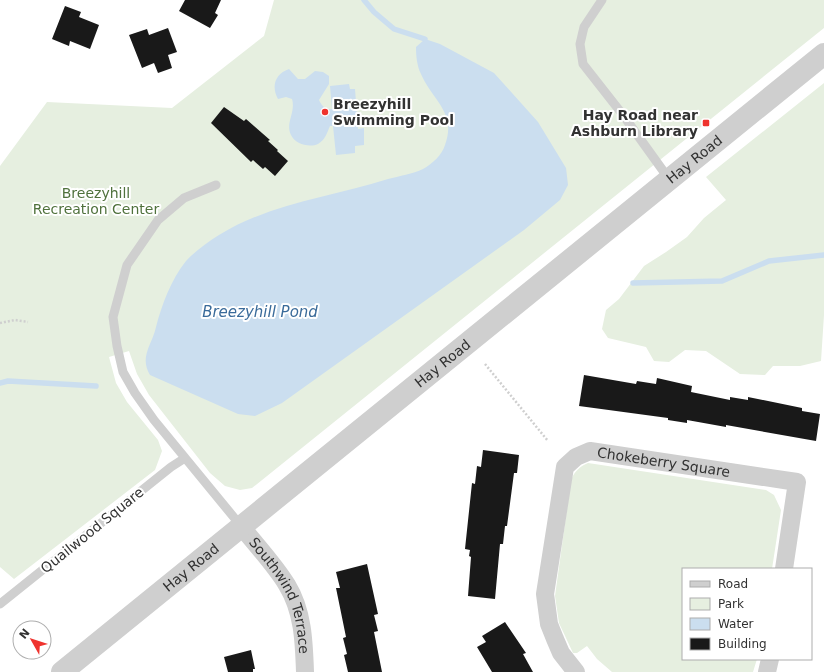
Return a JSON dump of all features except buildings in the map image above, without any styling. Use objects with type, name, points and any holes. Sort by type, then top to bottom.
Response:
[{"type":"street","name":"Hay Road","points":[[62,672],[824,54]]},
{"type":"street","name":"Chokeberry Square","points":[[576,672],[561,653],[549,624],[545,594],[565,467],[576,457],[590,451],[797,482],[784,568]]},
{"type":"street","name":"Southwind Terrace","points":[[241,526],[287,585],[297,606],[304,637],[305,672]]},
{"type":"street","points":[[766,672],[770,660]]},
{"type":"lane","points":[[602,0],[584,27],[580,44],[583,64],[623,115],[670,180]]},
{"type":"lane","points":[[216,185],[184,198],[158,220],[127,265],[113,317],[117,346],[123,372],[146,409],[241,526]]},
{"type":"lane","name":"Quailwood Square","points":[[0,604],[171,467],[185,458]]},
{"type":"path","points":[[0,323],[15,320],[28,322]]},
{"type":"path","points":[[485,364],[548,441]]},
{"type":"green space","name":"Breezyhill Recreation Center","points":[[274,0],[824,0],[824,28],[252,488],[240,490],[225,486],[210,473],[149,395],[137,374],[129,351],[109,357],[116,383],[127,402],[158,440],[162,451],[155,470],[14,579],[0,567],[0,166],[47,102],[172,108],[264,36]]},
{"type":"green space","points":[[824,83],[824,315],[821,361],[800,366],[773,366],[765,375],[740,374],[706,351],[685,350],[669,362],[654,361],[646,347],[608,338],[602,329],[606,310],[619,299],[644,266],[687,237],[704,218],[726,200],[706,177]]},
{"type":"green space","points":[[588,463],[766,490],[774,495],[781,510],[772,568],[682,568],[682,660],[757,660],[753,672],[612,672],[597,659],[587,646],[577,653],[573,653],[559,623],[555,596],[571,480],[574,474],[582,466]]},
{"type":"water","name":"Breezyhill Pond","points":[[425,39],[440,44],[494,73],[538,122],[566,168],[568,185],[560,200],[524,230],[282,403],[255,416],[238,414],[150,375],[146,362],[147,351],[164,301],[171,284],[181,268],[190,257],[202,247],[219,235],[259,215],[415,172],[426,167],[439,156],[444,149],[448,134],[448,124],[442,107],[426,83],[419,68],[416,47]]},
{"type":"water","name":"Breezyhill Swimming Pool","points":[[289,69],[298,79],[305,79],[315,71],[323,72],[329,76],[329,84],[319,100],[327,109],[332,109],[330,86],[349,84],[350,89],[355,89],[358,129],[364,128],[364,145],[355,146],[355,153],[336,155],[333,126],[330,126],[326,136],[318,144],[311,146],[299,143],[293,138],[289,131],[293,108],[292,99],[286,97],[278,99],[275,90],[276,81],[280,74]]},
{"type":"waterway","points":[[364,0],[374,12],[394,29],[425,39]]},
{"type":"waterway","points":[[633,283],[722,281],[769,261],[824,255]]},
{"type":"waterway","points":[[0,383],[8,381],[96,386]]},
{"type":"place","name":"Breezyhill Swimming Pool","points":[[325,112]]},
{"type":"place","name":"Hay Road near Ashburn Library","points":[[706,123]]}]
